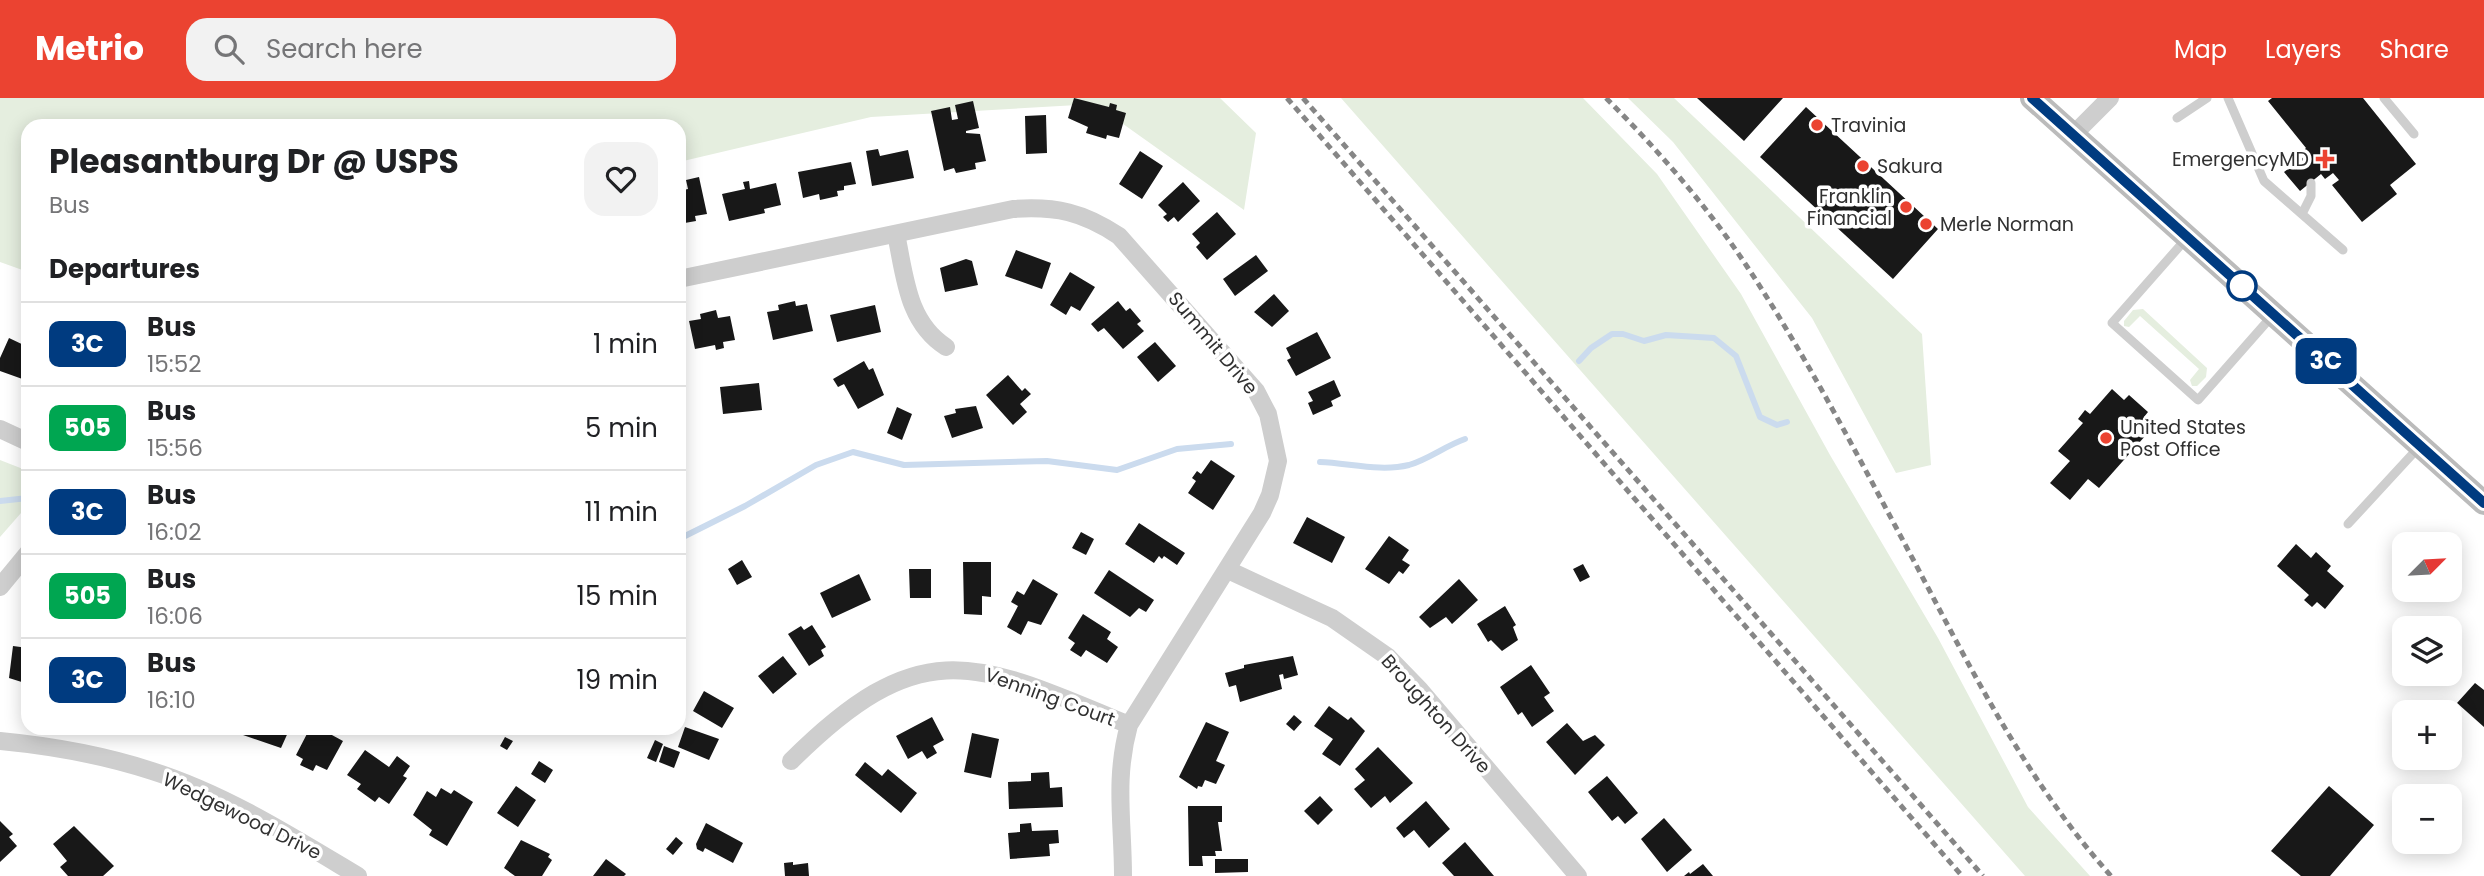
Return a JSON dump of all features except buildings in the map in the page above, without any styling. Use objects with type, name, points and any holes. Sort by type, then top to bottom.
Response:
[{"type":"main road","points":[[2032,98],[2484,503]]},
{"type":"street","points":[[2073,135],[2110,98]]},
{"type":"street","name":"Summit Drive","points":[[686,278],[1013,209],[1048,207],[1100,224],[1143,260],[1256,391],[1268,414],[1276,441],[1278,461],[1270,495],[1228,570],[1129,725],[1121,753],[1118,789],[1123,876]]},
{"type":"street","points":[[897,234],[913,310],[923,328],[946,347]]},
{"type":"street","points":[[0,429],[21,439]]},
{"type":"street","points":[[0,586],[21,561]]},
{"type":"street","name":"Broughton Drive","points":[[1228,570],[1332,618],[1388,657],[1420,690],[1578,876]]},
{"type":"street","name":"Venning Court","points":[[791,761],[832,722],[876,691],[900,678],[941,669],[988,672],[1129,725]]},
{"type":"street","name":"Wedgewood Drive","points":[[0,741],[53,747],[154,772],[270,825],[358,876]]},
{"type":"lane","points":[[2177,118],[2207,98]]},
{"type":"lane","points":[[2228,98],[2264,181],[2343,250]]},
{"type":"lane","points":[[2384,98],[2414,134]]},
{"type":"lane","points":[[2257,165],[2284,159],[2295,164]]},
{"type":"lane","points":[[2302,214],[2311,196],[2311,183]]},
{"type":"lane","points":[[2188,237],[2112,323],[2198,400],[2273,314]]},
{"type":"lane","points":[[2348,524],[2420,445]]},
{"type":"green space","points":[[0,98],[1220,98],[1256,133],[1244,210],[1095,104],[871,117],[686,160],[686,119],[21,119],[21,270],[0,262]]},
{"type":"green space","points":[[1341,98],[1583,98],[1657,174],[1741,294],[1830,455],[1938,638],[2028,807],[2090,876],[2025,876]]},
{"type":"green space","points":[[1628,98],[1674,98],[1922,334],[1931,465],[1896,473],[1812,318],[1673,142]]},
{"type":"green space","points":[[2143,309],[2207,368],[2206,377],[2197,386],[2192,386],[2190,380],[2199,369],[2140,316],[2129,327],[2124,326],[2124,321],[2133,310]]},
{"type":"green space","points":[[0,460],[21,468],[21,513],[0,537]]},
{"type":"waterway","points":[[1579,361],[1591,348],[1612,334],[1623,334],[1644,341],[1666,335],[1714,338],[1736,356],[1760,417],[1777,425],[1787,422]]},
{"type":"waterway","points":[[1320,462],[1398,467],[1409,465],[1465,439]]},
{"type":"waterway","points":[[686,536],[745,506],[816,465],[853,452],[904,465],[1047,461],[1117,470],[1177,449],[1231,444]]},
{"type":"waterway","points":[[0,501],[21,499]]},
{"type":"railway","points":[[1287,98],[1962,876]]},
{"type":"railway","points":[[1303,98],[1983,876]]},
{"type":"railway","points":[[1606,98],[1682,180],[1748,268],[1835,414],[2004,726],[2054,803],[2111,876]]},
{"type":"bus line","name":"3C","points":[[2032,98],[2484,503]]},
{"type":"place","name":"Travinia","points":[[1817,125]]},
{"type":"place","name":"EmergencyMD","points":[[2325,159]]},
{"type":"place","name":"Sakura","points":[[1863,166]]},
{"type":"place","name":"Franklin Financial","points":[[1906,207]]},
{"type":"place","name":"Merle Norman","points":[[1926,224]]},
{"type":"place","name":"United States Post Office","points":[[2106,438]]}]
